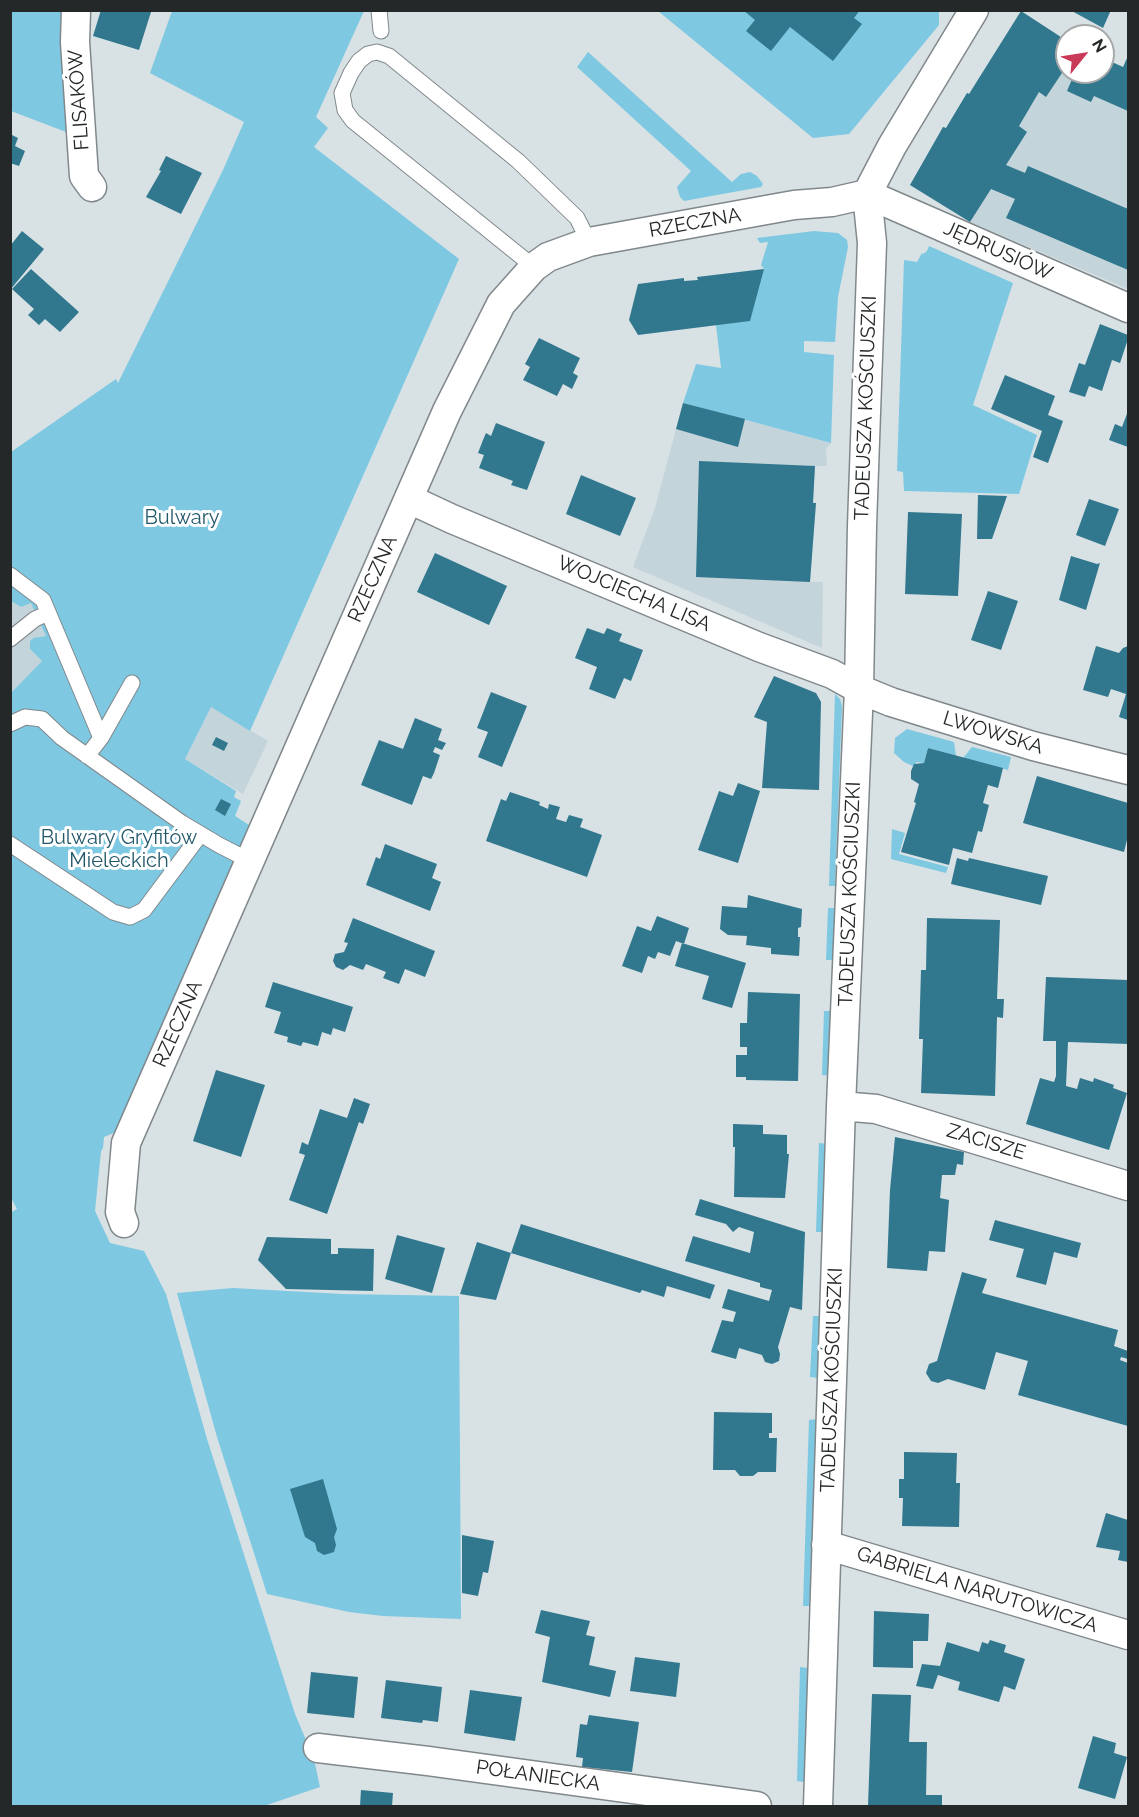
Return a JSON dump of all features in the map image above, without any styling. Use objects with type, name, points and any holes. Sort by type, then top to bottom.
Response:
[{"type":"street","name":"FLISAKÓW","points":[[76,10],[75,42],[84,176],[92,188]]},
{"type":"street","points":[[867,194],[892,146],[974,10]]},
{"type":"street","name":"RZECZNA","points":[[124,1223],[120,1212],[126,1143],[452,400],[496,313],[534,267],[548,258],[589,242],[794,205],[832,202],[867,194]]},
{"type":"street","name":"JĘDRUSIÓW","points":[[867,194],[1128,308]]},
{"type":"street","name":"TADEUSZA KOŚCIUSZKI","points":[[818,1806],[841,1106],[859,689],[872,243],[867,194]]},
{"type":"street","name":"WOJCIECHA LISA","points":[[409,499],[738,638],[832,674],[859,689]]},
{"type":"street","name":"LWOWSKA","points":[[859,689],[891,702],[1033,746],[1128,770]]},
{"type":"street","name":"ZACISZE","points":[[841,1106],[876,1109],[1128,1186]]},
{"type":"street","name":"GABRIELA NARUTOWICZA","points":[[826,1545],[1128,1635]]},
{"type":"street","name":"POŁANIECKA","points":[[318,1748],[757,1806]]},
{"type":"lane","points":[[379,10],[381,31]]},
{"type":"lane","points":[[534,267],[353,121],[345,110],[342,93],[359,61],[368,54],[377,52],[389,56],[518,161],[578,218],[589,242]]},
{"type":"lane","points":[[10,576],[43,600],[101,738]]},
{"type":"lane","points":[[10,639],[35,619],[48,613]]},
{"type":"lane","points":[[87,756],[101,738],[132,683]]},
{"type":"lane","points":[[10,724],[25,717],[42,719],[62,738],[200,835],[250,861]]},
{"type":"lane","points":[[10,844],[113,912],[130,917],[144,910],[200,835]]},
{"type":"shaded area","points":[[1021,11],[1055,33],[1055,84],[1115,84],[1115,63],[1123,67],[1128,56],[1128,289],[970,222],[910,185],[943,127],[946,128],[967,93],[970,94]]},
{"type":"shaded area","points":[[683,403],[831,443],[826,449],[827,466],[815,466],[813,502],[816,503],[810,582],[823,582],[822,648],[633,567],[655,508]]},
{"type":"shaded area","points":[[11,601],[21,607],[31,603],[46,636],[30,641],[30,649],[42,661],[11,693]]},
{"type":"shaded area","points":[[211,707],[268,741],[243,794],[185,759]]},
{"type":"green space","points":[[10,11],[66,11],[74,135],[11,111]]},
{"type":"green space","points":[[172,11],[364,11],[316,117],[328,128],[314,147],[459,259],[250,731],[211,707],[185,759],[236,791],[234,797],[241,801],[235,816],[249,825],[116,1132],[104,1137],[95,1211],[110,1243],[144,1251],[166,1294],[207,1439],[295,1714],[314,1759],[320,1787],[267,1806],[11,1806],[10,1213],[17,1209],[10,1196],[11,693],[42,661],[30,649],[30,641],[46,636],[31,603],[21,607],[11,601],[11,452],[116,379],[118,383],[223,170],[244,122],[150,73]]},
{"type":"green space","points":[[658,11],[939,11],[939,25],[849,134],[813,138]]},
{"type":"green space","points":[[588,52],[732,182],[741,174],[750,172],[757,176],[763,184],[761,187],[684,201],[677,187],[691,171],[577,67]]},
{"type":"green space","points":[[814,231],[838,233],[847,240],[848,247],[838,297],[835,342],[804,341],[804,352],[834,355],[831,443],[683,403],[696,364],[721,368],[716,325],[764,269],[761,265],[768,242],[760,243],[757,238]]},
{"type":"green space","points":[[929,246],[1013,283],[973,405],[1037,435],[1019,494],[904,491],[903,472],[897,471],[904,260],[917,262]]},
{"type":"green space","points":[[835,694],[842,706],[835,886],[829,886]]},
{"type":"green space","points":[[907,729],[954,742],[956,756],[928,748],[924,763],[917,762],[913,766],[904,762],[894,753],[895,738]]},
{"type":"green space","points":[[972,747],[1011,757],[1008,770],[963,758]]},
{"type":"green space","points":[[892,829],[905,833],[899,854],[948,867],[946,873],[891,859]]},
{"type":"green space","points":[[828,908],[835,908],[834,960],[826,960]]},
{"type":"green space","points":[[824,1011],[832,1011],[830,1076],[822,1075]]},
{"type":"green space","points":[[819,1143],[827,1144],[824,1232],[816,1232]]},
{"type":"green space","points":[[233,1288],[343,1294],[459,1296],[461,1619],[383,1616],[349,1612],[267,1594],[217,1437],[177,1293]]},
{"type":"green space","points":[[813,1316],[820,1316],[818,1378],[810,1377]]},
{"type":"green space","points":[[817,1419],[810,1606],[803,1606],[809,1420]]},
{"type":"green space","points":[[800,1667],[808,1668],[804,1782],[797,1781]]},
{"type":"building","points":[[101,10],[151,12],[139,50],[93,36]]},
{"type":"building","points":[[743,10],[860,10],[854,18],[862,24],[833,61],[790,27],[771,51],[746,31],[755,20]]},
{"type":"building","points":[[1070,10],[1111,10],[1105,24],[1096,24]]},
{"type":"building","points":[[1021,11],[1055,33],[1055,84],[1046,97],[1039,92],[1019,126],[1027,132],[1006,165],[1025,173],[1028,166],[1128,209],[1128,270],[1006,218],[1015,199],[991,189],[970,222],[910,185],[943,127],[946,128],[967,93],[969,94]]},
{"type":"building","points":[[1128,56],[1128,111],[1094,96],[1091,102],[1067,91],[1070,84],[1115,84],[1115,63],[1123,67]]},
{"type":"building","points":[[10,134],[18,138],[15,146],[25,151],[19,166],[10,163]]},
{"type":"building","points":[[166,156],[202,173],[181,214],[146,197],[161,171],[159,170]]},
{"type":"building","points":[[22,231],[44,249],[10,290],[10,246]]},
{"type":"building","points":[[31,269],[79,312],[60,332],[45,319],[39,325],[28,315],[34,309],[12,289]]},
{"type":"building","points":[[764,269],[750,321],[638,335],[629,320],[638,284],[684,278],[684,281],[698,280],[697,277]]},
{"type":"building","points":[[1100,324],[1128,335],[1120,363],[1112,360],[1102,391],[1089,386],[1085,397],[1069,392],[1079,363],[1085,365]]},
{"type":"building","points":[[539,338],[580,358],[573,373],[578,376],[572,389],[563,384],[557,396],[523,380],[530,367],[525,364]]},
{"type":"building","points":[[1005,375],[1055,396],[1048,415],[1063,421],[1048,463],[1033,457],[1042,431],[991,409]]},
{"type":"building","points":[[683,403],[745,419],[738,447],[676,429]]},
{"type":"building","points":[[1128,411],[1128,447],[1109,440],[1115,424],[1122,427]]},
{"type":"building","points":[[496,423],[545,442],[527,490],[511,485],[513,481],[479,468],[484,455],[478,453],[486,433],[491,436]]},
{"type":"building","points":[[699,461],[815,466],[813,503],[816,503],[810,582],[696,577]]},
{"type":"building","points":[[581,475],[636,498],[620,536],[566,514]]},
{"type":"building","points":[[978,495],[1007,496],[992,539],[977,539]]},
{"type":"building","points":[[1089,499],[1119,509],[1105,546],[1076,535]]},
{"type":"building","points":[[908,512],[962,514],[958,596],[905,594]]},
{"type":"building","points":[[435,553],[507,586],[489,625],[417,592]]},
{"type":"building","points":[[1071,556],[1100,563],[1086,610],[1059,600]]},
{"type":"building","points":[[988,591],[1018,601],[1001,650],[971,640]]},
{"type":"building","points":[[587,628],[604,634],[607,628],[622,634],[619,641],[643,650],[631,681],[624,678],[615,699],[589,689],[597,667],[575,658]]},
{"type":"building","points":[[1096,646],[1119,653],[1128,646],[1128,720],[1119,717],[1126,694],[1111,689],[1108,697],[1083,690]]},
{"type":"building","points":[[774,676],[816,693],[821,702],[819,790],[762,788],[767,722],[754,717]]},
{"type":"building","points":[[491,692],[527,706],[502,767],[478,757],[488,732],[477,728]]},
{"type":"building","points":[[415,718],[442,729],[438,740],[446,743],[442,750],[435,747],[433,752],[440,755],[434,773],[431,779],[423,776],[412,805],[361,785],[379,740],[403,749]]},
{"type":"building","points":[[216,737],[228,743],[224,751],[212,745]]},
{"type":"building","points":[[928,748],[1003,768],[998,788],[988,785],[983,803],[989,805],[982,832],[978,831],[972,853],[953,848],[949,865],[901,852],[916,803],[914,802],[919,784],[911,779],[911,771],[914,764],[924,763]]},
{"type":"building","points":[[1037,776],[1128,803],[1128,836],[1124,852],[1023,823]]},
{"type":"building","points":[[738,783],[760,791],[738,863],[698,850],[719,791],[733,796]]},
{"type":"building","points":[[510,792],[540,802],[539,805],[548,809],[549,804],[560,807],[556,819],[566,822],[569,815],[583,819],[580,827],[602,835],[587,877],[486,841],[501,799],[506,801]]},
{"type":"building","points":[[221,799],[231,804],[225,816],[215,810]]},
{"type":"building","points":[[385,844],[437,864],[432,878],[441,882],[430,911],[366,885],[376,857],[380,859]]},
{"type":"building","points":[[957,858],[968,861],[969,858],[1048,876],[1041,905],[951,884]]},
{"type":"building","points":[[748,895],[802,909],[801,927],[798,928],[799,956],[771,954],[771,948],[746,945],[747,936],[728,935],[720,929],[722,906],[747,908]]},
{"type":"building","points":[[657,916],[689,928],[684,944],[676,941],[670,956],[658,952],[655,959],[648,956],[642,973],[622,966],[637,926],[651,931]]},
{"type":"building","points":[[353,918],[435,951],[425,977],[405,969],[399,984],[383,978],[386,972],[366,964],[363,970],[350,965],[343,970],[336,967],[333,961],[335,954],[344,952],[348,943],[344,942]]},
{"type":"building","points":[[927,918],[1000,920],[997,999],[1004,999],[1003,1018],[997,1017],[995,1096],[921,1093],[923,1039],[919,1039],[921,970],[926,970]]},
{"type":"building","points":[[682,943],[746,963],[732,1008],[702,999],[709,976],[675,966]]},
{"type":"building","points":[[1046,977],[1128,980],[1128,1044],[1068,1042],[1066,1086],[1077,1089],[1080,1078],[1093,1082],[1094,1078],[1114,1085],[1113,1088],[1127,1093],[1109,1150],[1026,1124],[1040,1078],[1054,1082],[1056,1076],[1056,1041],[1043,1041]]},
{"type":"building","points":[[273,982],[353,1007],[345,1032],[333,1028],[331,1035],[322,1032],[318,1046],[303,1042],[301,1046],[287,1042],[288,1037],[274,1033],[281,1012],[265,1007]]},
{"type":"building","points":[[748,992],[800,994],[798,1081],[746,1080],[746,1077],[736,1077],[736,1055],[747,1055],[747,1047],[740,1047],[740,1023],[747,1023]]},
{"type":"building","points":[[216,1070],[265,1085],[241,1157],[193,1141]]},
{"type":"building","points":[[354,1098],[370,1104],[363,1124],[359,1122],[327,1214],[289,1200],[305,1155],[299,1153],[302,1142],[308,1145],[320,1109],[347,1118]]},
{"type":"building","points":[[733,1124],[763,1125],[763,1134],[787,1135],[787,1154],[789,1154],[785,1198],[734,1197]]},
{"type":"building","points":[[895,1137],[964,1152],[963,1165],[957,1164],[955,1175],[942,1175],[940,1198],[949,1200],[945,1252],[929,1251],[927,1271],[887,1268]]},
{"type":"building","points":[[700,1199],[805,1232],[802,1310],[790,1307],[778,1347],[779,1361],[772,1364],[765,1362],[762,1355],[739,1348],[736,1359],[711,1352],[722,1320],[733,1322],[736,1312],[722,1308],[728,1289],[769,1301],[772,1290],[760,1287],[760,1283],[685,1261],[693,1236],[750,1253],[754,1232],[739,1227],[733,1232],[726,1224],[695,1215]]},
{"type":"building","points":[[995,1220],[1081,1243],[1077,1258],[1054,1252],[1046,1285],[1016,1277],[1024,1249],[989,1240]]},
{"type":"building","points":[[521,1224],[715,1285],[710,1299],[667,1286],[664,1297],[642,1290],[640,1293],[511,1253]]},
{"type":"building","points":[[397,1235],[445,1248],[432,1293],[385,1279]]},
{"type":"building","points":[[267,1237],[331,1239],[331,1254],[338,1254],[338,1248],[374,1249],[373,1291],[286,1289],[258,1260]]},
{"type":"building","points":[[477,1242],[511,1253],[496,1300],[460,1294]]},
{"type":"building","points":[[962,1272],[987,1279],[982,1293],[1118,1330],[1114,1346],[1128,1351],[1128,1359],[1121,1357],[1120,1360],[1128,1363],[1128,1426],[1018,1395],[1028,1361],[996,1352],[985,1390],[948,1379],[938,1383],[931,1381],[926,1373],[929,1364],[937,1361]]},
{"type":"building","points":[[714,1412],[772,1413],[772,1433],[769,1433],[769,1438],[777,1438],[776,1472],[758,1472],[753,1476],[740,1476],[735,1470],[713,1470]]},
{"type":"building","points":[[904,1452],[957,1453],[956,1483],[960,1483],[959,1527],[902,1526],[903,1498],[899,1498],[899,1479],[904,1479]]},
{"type":"building","points":[[323,1479],[337,1529],[334,1537],[336,1545],[334,1552],[324,1555],[317,1551],[315,1543],[305,1537],[290,1489]]},
{"type":"building","points":[[1106,1513],[1128,1520],[1128,1562],[1118,1560],[1120,1551],[1096,1547]]},
{"type":"building","points":[[462,1535],[494,1541],[488,1573],[483,1572],[478,1596],[462,1593]]},
{"type":"building","points":[[541,1610],[590,1621],[586,1635],[595,1637],[589,1665],[616,1671],[610,1697],[542,1682],[550,1637],[535,1633]]},
{"type":"building","points":[[874,1611],[929,1614],[928,1641],[913,1641],[913,1668],[873,1667]]},
{"type":"building","points":[[990,1640],[1006,1645],[1004,1652],[1025,1659],[1015,1690],[1004,1686],[999,1702],[958,1690],[960,1682],[938,1675],[933,1689],[916,1686],[922,1664],[940,1666],[947,1642],[979,1652],[982,1642],[988,1644]]},
{"type":"building","points":[[635,1657],[680,1663],[676,1697],[630,1691]]},
{"type":"building","points":[[311,1672],[358,1677],[354,1718],[307,1713]]},
{"type":"building","points":[[386,1680],[442,1687],[438,1722],[423,1720],[422,1723],[381,1718]]},
{"type":"building","points":[[470,1690],[522,1697],[515,1741],[464,1733]]},
{"type":"building","points":[[872,1694],[911,1695],[909,1742],[927,1742],[926,1795],[942,1795],[942,1806],[868,1806]]},
{"type":"building","points":[[589,1715],[639,1722],[632,1772],[582,1767],[583,1758],[576,1757],[580,1724],[587,1725]]},
{"type":"building","points":[[1093,1736],[1116,1743],[1114,1753],[1127,1757],[1115,1799],[1078,1788]]},
{"type":"building","points":[[361,1790],[393,1793],[392,1806],[360,1806]]},
{"type":"park label","name":"Bulwary","points":[[182,518]]},
{"type":"park label","name":"Bulwary Gryfitów Mieleckich","points":[[119,850]]}]
